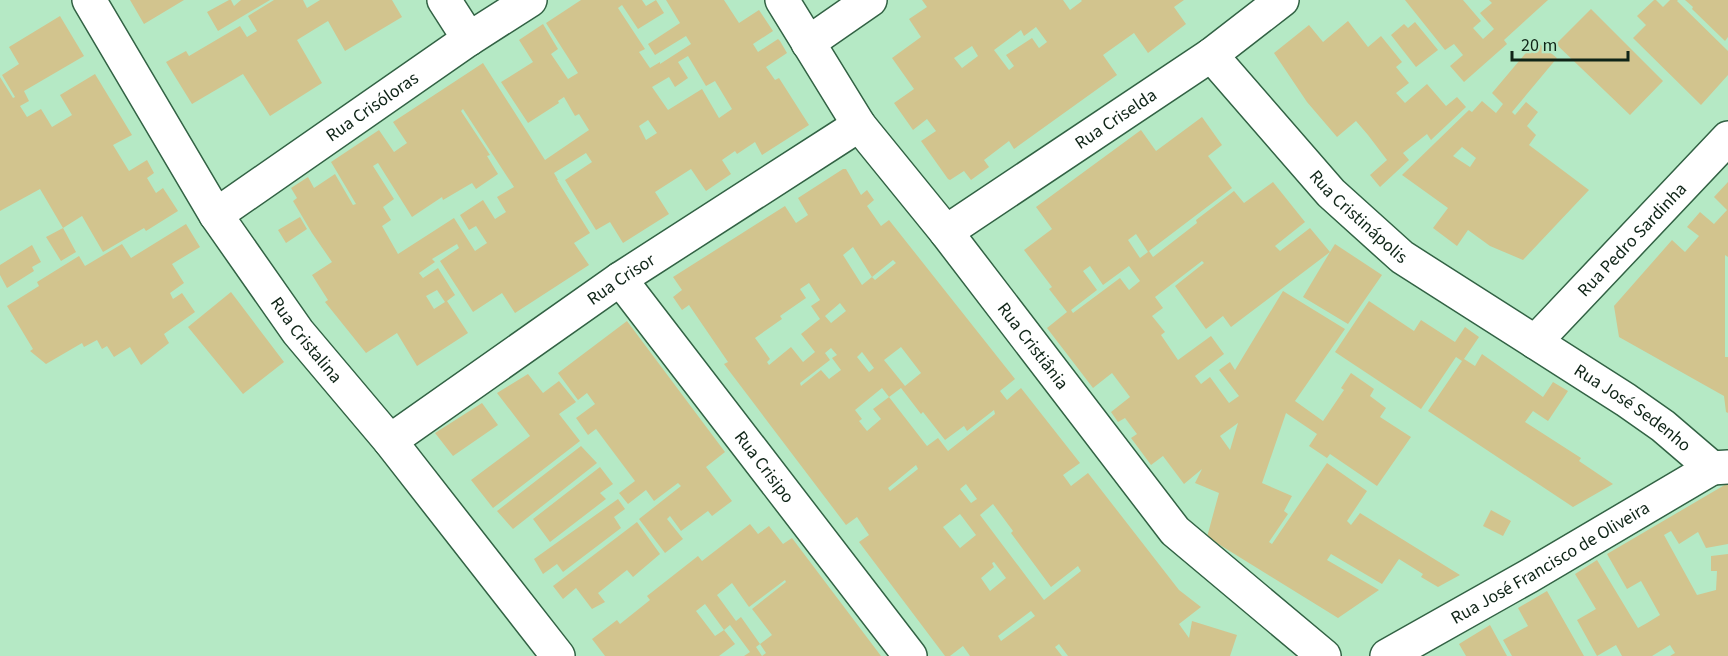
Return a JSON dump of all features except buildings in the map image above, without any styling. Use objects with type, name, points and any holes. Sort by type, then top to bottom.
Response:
[{"type":"street","name":"Rua Cristalina","points":[[89,0],[216,215],[298,332],[390,441],[558,656]]},
{"type":"street","points":[[444,0],[469,39]]},
{"type":"street","name":"Rua Crisóloras","points":[[216,215],[469,39],[530,0]]},
{"type":"street","name":"Rua Cristiânia","points":[[782,0],[859,125],[946,232],[1175,531],[1323,656]]},
{"type":"street","points":[[808,43],[870,0]]},
{"type":"street","name":"Rua Criselda","points":[[946,232],[1211,55],[1282,0]]},
{"type":"street","name":"Rua Cristinápolis","points":[[1211,55],[1331,193],[1402,257],[1535,342]]},
{"type":"street","name":"Rua Crisor","points":[[390,441],[620,279],[859,125]]},
{"type":"street","name":"Rua Pedro Sardinha","points":[[1535,342],[1728,138]]},
{"type":"street","name":"Rua Crisipo","points":[[620,279],[910,656]]},
{"type":"street","name":"Rua José Sedenho","points":[[1535,342],[1626,400],[1720,467]]},
{"type":"street","name":"Rua José Francisco de Oliveira","points":[[1387,656],[1720,467]]}]
